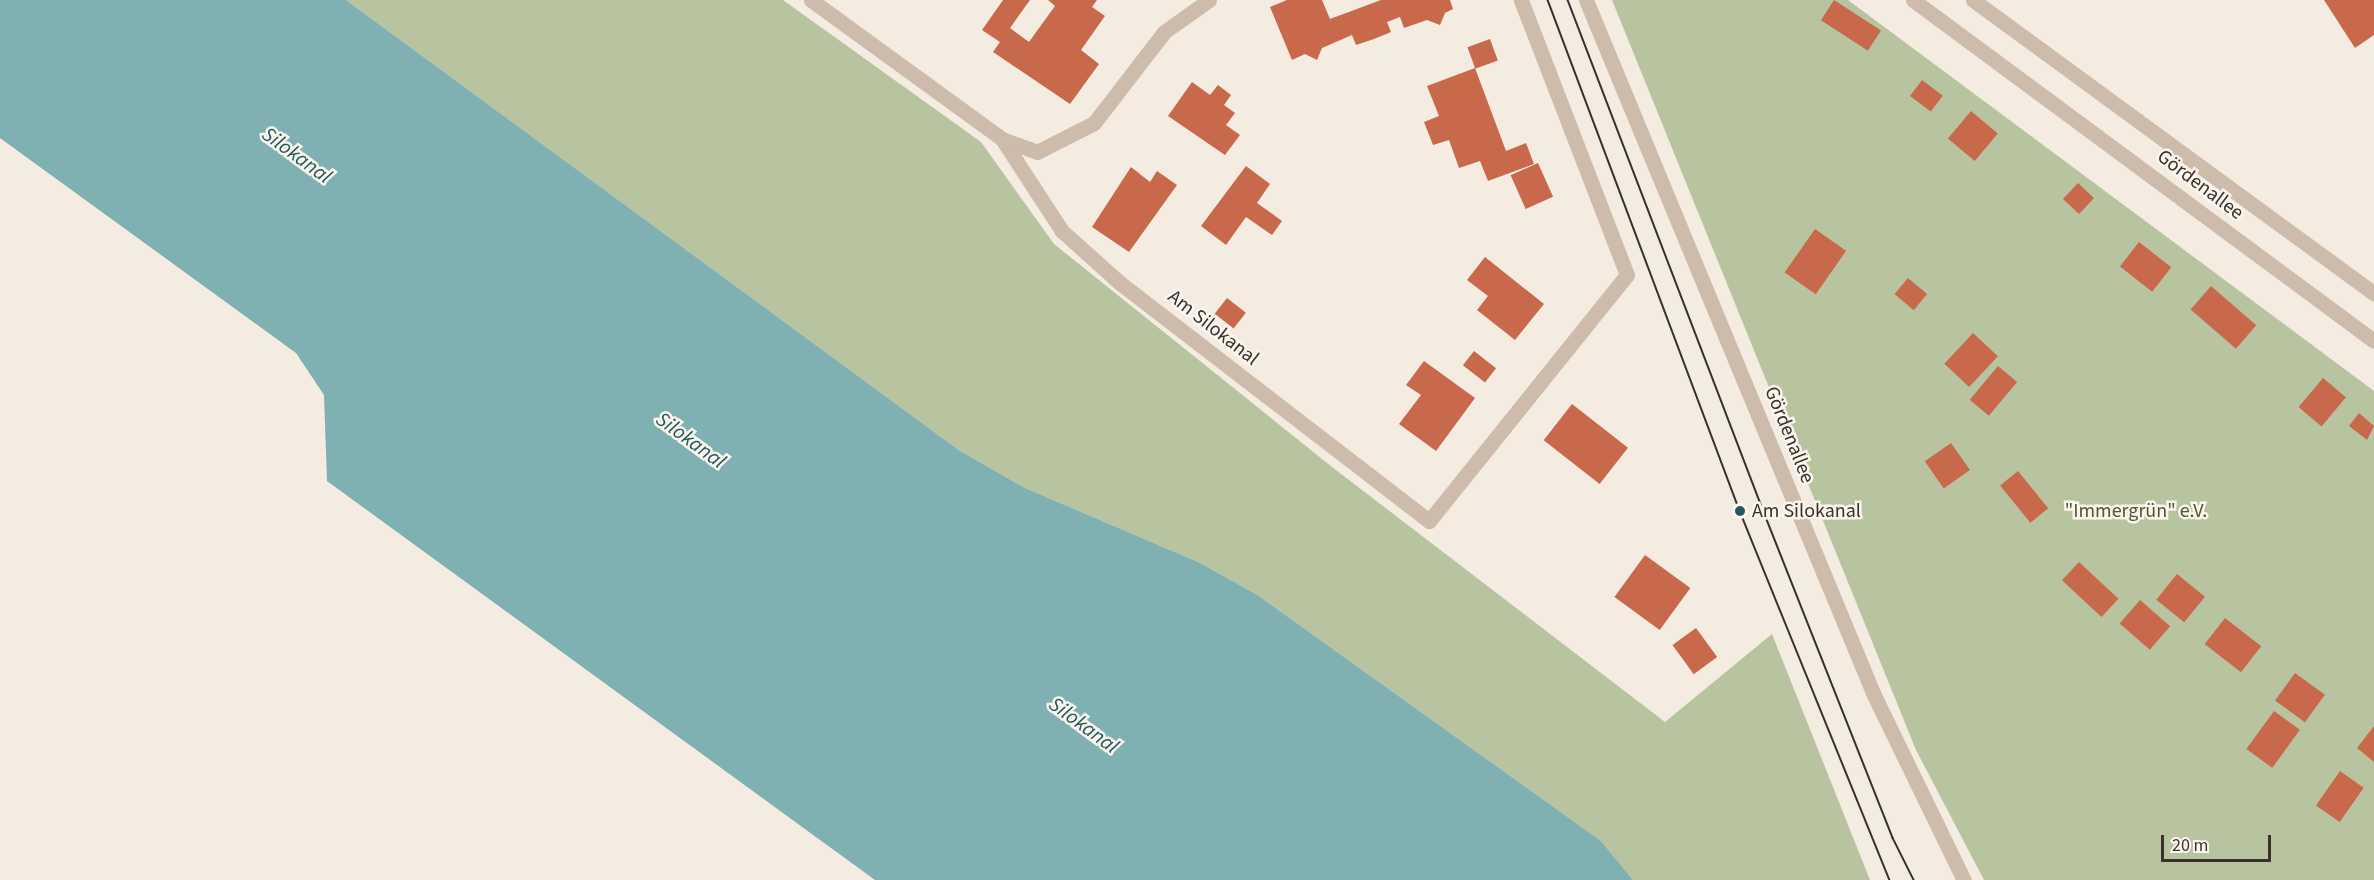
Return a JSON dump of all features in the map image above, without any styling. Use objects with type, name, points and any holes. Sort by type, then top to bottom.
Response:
[{"type":"street","name":"Am Silokanal","points":[[811,0],[1002,139],[1037,152],[1094,123],[1164,32],[1209,0]]},
{"type":"street","name":"Am Silokanal","points":[[1002,139],[1003,147],[1062,231],[1112,276],[1429,521],[1627,275],[1521,0]]},
{"type":"street","name":"Gördenallee","points":[[1586,0],[1873,693],[1964,880]]},
{"type":"street","name":"Gördenallee","points":[[1913,0],[2374,341]]},
{"type":"street","name":"Gördenallee","points":[[1973,0],[2374,293]]},
{"type":"green space","points":[[346,0],[783,0],[981,142],[1054,244],[1332,467],[1665,722],[1772,634],[1870,880],[1633,880],[1601,841],[1256,594],[1198,562],[1025,488],[960,451]]},
{"type":"green space","name":"\"Immergrün\" e.V.","points":[[1612,0],[1848,0],[2374,391],[2374,880],[1984,880],[1916,750]]},
{"type":"water","name":"Silokanal","points":[[0,0],[346,0],[960,451],[1025,488],[1198,562],[1256,594],[1601,841],[1633,880],[875,880],[327,481],[324,395],[296,353],[0,138]]},
{"type":"building","points":[[1003,0],[1030,0],[1010,28],[1029,42],[1055,6],[1048,0],[1097,0],[1092,7],[1105,16],[1081,50],[1099,64],[1070,104],[993,52],[1000,42],[982,30]]},
{"type":"building","points":[[1287,0],[1322,0],[1330,19],[1381,0],[1450,0],[1453,9],[1445,13],[1440,25],[1427,20],[1404,28],[1400,17],[1387,22],[1391,32],[1374,39],[1356,45],[1352,35],[1322,48],[1317,60],[1305,54],[1292,60],[1270,7]]},
{"type":"building","points":[[1834,0],[1881,30],[1868,51],[1821,20]]},
{"type":"building","points":[[2324,0],[2374,0],[2374,35],[2355,48]]},
{"type":"building","points":[[1490,39],[1498,61],[1475,69],[1467,47]]},
{"type":"building","points":[[1475,68],[1506,151],[1526,143],[1534,164],[1488,181],[1480,161],[1459,168],[1449,140],[1433,145],[1424,122],[1439,116],[1427,86]]},
{"type":"building","points":[[1922,80],[1943,96],[1931,112],[1910,96]]},
{"type":"building","points":[[1192,82],[1210,95],[1218,85],[1231,95],[1224,105],[1235,113],[1226,125],[1240,135],[1225,155],[1168,116]]},
{"type":"building","points":[[1971,111],[1998,133],[1975,161],[1948,139]]},
{"type":"building","points":[[1538,163],[1553,197],[1526,209],[1511,175]]},
{"type":"building","points":[[1246,166],[1270,184],[1257,203],[1282,221],[1272,235],[1246,217],[1226,245],[1201,226]]},
{"type":"building","points":[[1131,167],[1150,182],[1157,171],[1177,185],[1129,252],[1092,227]]},
{"type":"building","points":[[2078,183],[2094,198],[2079,214],[2063,199]]},
{"type":"building","points":[[1815,229],[1846,251],[1816,294],[1785,272]]},
{"type":"building","points":[[2139,242],[2171,267],[2152,292],[2120,266]]},
{"type":"building","points":[[1485,257],[1544,304],[1515,340],[1477,310],[1488,296],[1467,280]]},
{"type":"building","points":[[1908,278],[1927,294],[1914,310],[1895,294]]},
{"type":"building","points":[[2211,286],[2256,325],[2236,349],[2191,309]]},
{"type":"building","points":[[1227,298],[1246,313],[1234,329],[1215,314]]},
{"type":"building","points":[[1973,333],[1998,356],[1969,387],[1944,364]]},
{"type":"building","points":[[1474,351],[1496,368],[1485,382],[1463,365]]},
{"type":"building","points":[[1424,361],[1475,398],[1436,451],[1399,424],[1421,395],[1406,385]]},
{"type":"building","points":[[1998,366],[2017,382],[1989,416],[1970,400]]},
{"type":"building","points":[[2323,378],[2346,397],[2322,426],[2299,407]]},
{"type":"building","points":[[1572,404],[1628,448],[1600,484],[1544,440]]},
{"type":"building","points":[[2359,413],[2374,426],[2367,440],[2349,426]]},
{"type":"building","points":[[1951,443],[1970,470],[1944,488],[1925,461]]},
{"type":"building","points":[[2018,471],[2048,508],[2030,523],[2000,485]]},
{"type":"building","points":[[1645,555],[1690,588],[1660,630],[1614,597]]},
{"type":"building","points":[[2079,562],[2118,599],[2101,617],[2062,580]]},
{"type":"building","points":[[2177,574],[2205,597],[2184,622],[2156,600]]},
{"type":"building","points":[[2140,600],[2170,626],[2150,650],[2120,623]]},
{"type":"building","points":[[2225,618],[2261,646],[2241,672],[2205,644]]},
{"type":"building","points":[[1696,628],[1717,657],[1694,674],[1673,645]]},
{"type":"building","points":[[2295,673],[2325,695],[2305,722],[2275,701]]},
{"type":"building","points":[[2274,711],[2300,730],[2272,768],[2246,749]]},
{"type":"building","points":[[2374,726],[2374,762],[2357,748]]},
{"type":"building","points":[[2340,771],[2364,788],[2340,822],[2316,805]]},
{"type":"tram line","points":[[1548,0],[1740,511],[1890,880]]},
{"type":"tram line","points":[[1568,0],[1762,507],[1893,838],[1914,880]]},
{"type":"place","name":"Am Silokanal","points":[[1740,511]]}]
